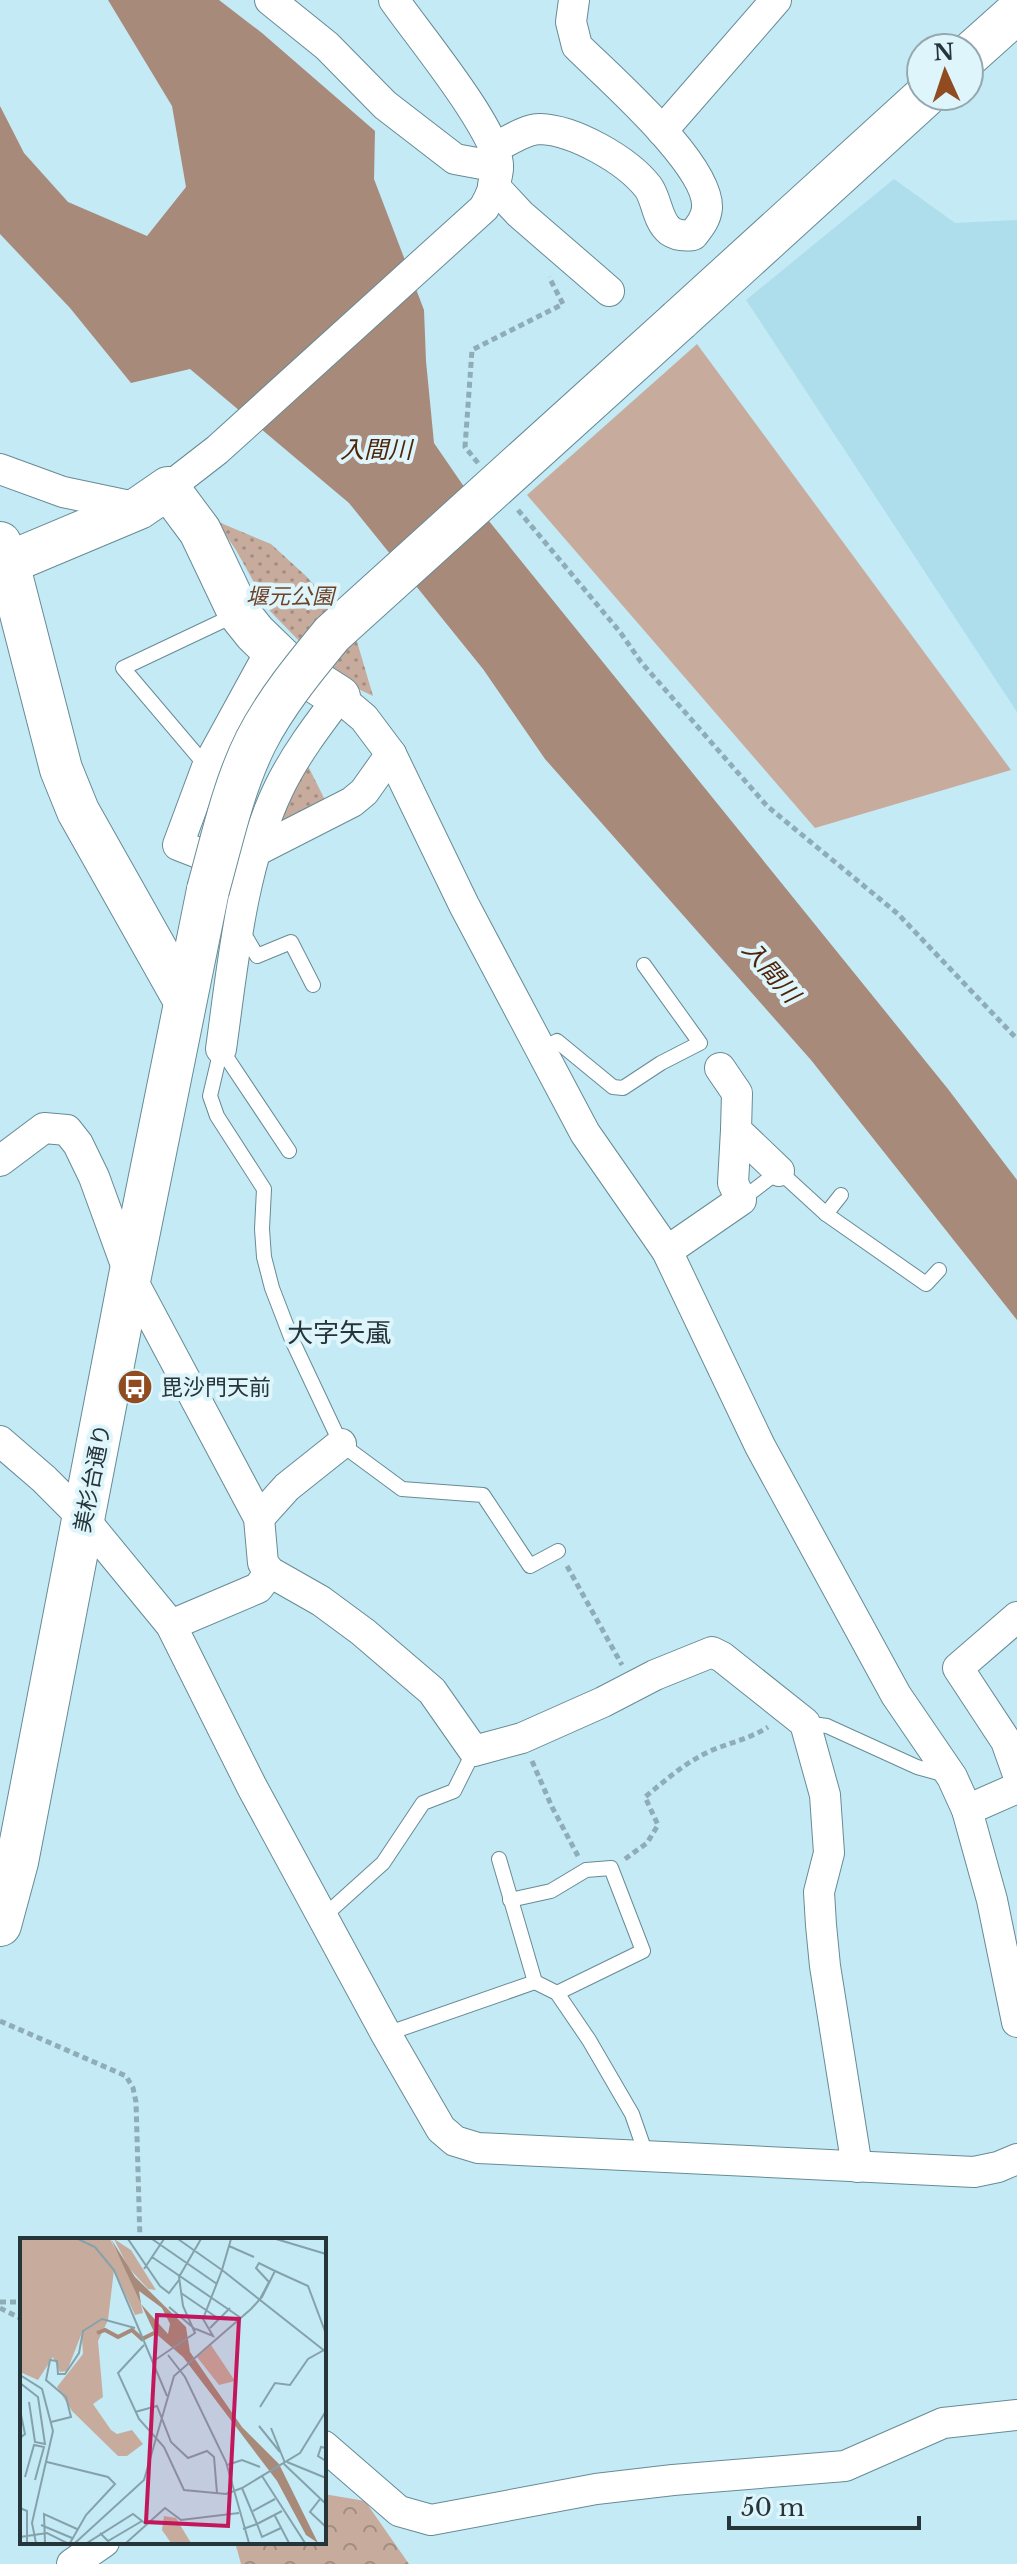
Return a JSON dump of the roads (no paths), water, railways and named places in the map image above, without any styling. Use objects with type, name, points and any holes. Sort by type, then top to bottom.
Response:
[{"type":"street","points":[[270,0],[327,46],[385,105],[455,159],[492,177]]},
{"type":"street","points":[[394,0],[481,120],[492,177],[520,214],[609,291]]},
{"type":"street","points":[[185,1001],[72,797],[47,723],[4,553],[153,498],[217,450],[492,177],[535,130],[542,129],[588,142],[613,156],[647,185],[670,232],[681,236],[693,235],[704,221],[707,205],[701,182],[681,151],[577,46],[571,22],[574,0]]},
{"type":"street","points":[[662,131],[768,2]]},
{"type":"street","points":[[985,41],[1017,12]]},
{"type":"street","name":"美杉台通り","points":[[0,1925],[17,1862],[208,890],[232,802],[256,742],[289,687],[344,624],[907,112]]},
{"type":"street","points":[[0,469],[63,492],[153,498],[200,531],[239,613],[286,663],[339,697],[364,718],[391,754],[464,905],[585,1133],[667,1251],[760,1446],[896,1695],[952,1777],[967,1810],[992,1900],[1017,2022]]},
{"type":"street","points":[[271,650],[207,767],[178,845],[253,862],[352,802],[364,792],[391,754]]},
{"type":"street","points":[[221,1049],[239,925],[253,862],[278,790],[299,750],[339,697]]},
{"type":"street","points":[[667,1251],[741,1200],[733,1183],[737,1093],[720,1068]]},
{"type":"street","points":[[0,1161],[44,1128],[67,1130],[78,1144],[94,1177],[130,1276],[259,1518],[263,1563],[270,1572],[321,1601],[363,1632],[432,1691],[474,1751],[522,1738],[655,1675],[712,1652],[798,1718],[825,1795],[829,1853],[819,1892],[821,1925],[857,2167]]},
{"type":"street","points":[[736,1130],[779,1171]]},
{"type":"street","points":[[0,1441],[84,1519],[171,1625],[252,1787],[386,2034],[441,2129],[455,2141],[478,2148],[974,2172],[1017,2159]]},
{"type":"street","points":[[259,1518],[287,1487],[341,1444]]},
{"type":"street","points":[[171,1625],[258,1588],[270,1572]]},
{"type":"street","points":[[1017,1617],[958,1668],[1006,1741],[1017,1772]]},
{"type":"street","points":[[967,1810],[1017,1788]]},
{"type":"street","points":[[326,2448],[399,2511],[431,2520],[596,2489],[845,2466],[943,2423],[1017,2415]]},
{"type":"street","points":[[72,2564],[101,2544]]},
{"type":"lane","points":[[207,767],[123,668],[239,613]]},
{"type":"lane","points":[[239,925],[257,956],[291,942],[313,985]]},
{"type":"lane","points":[[540,1050],[557,1041],[613,1087],[623,1088],[661,1063],[700,1043],[644,965]]},
{"type":"lane","points":[[221,1049],[289,1151]]},
{"type":"lane","points":[[221,1049],[210,1096],[217,1116],[264,1189],[264,1257],[272,1288],[292,1340],[341,1444],[402,1489],[483,1495],[530,1566],[558,1551]]},
{"type":"lane","points":[[741,1200],[779,1171],[826,1214],[926,1284],[939,1270]]},
{"type":"lane","points":[[826,1214],[841,1195]]},
{"type":"lane","points":[[798,1718],[827,1726],[917,1767],[952,1777]]},
{"type":"lane","points":[[323,1917],[383,1863],[423,1803],[454,1791],[474,1751]]},
{"type":"lane","points":[[499,1859],[535,1982]]},
{"type":"lane","points":[[510,1900],[551,1891],[586,1870],[611,1868],[643,1951],[557,1993]]},
{"type":"lane","points":[[386,2034],[535,1982],[557,1993],[589,2040],[632,2114],[647,2157]]},
{"type":"water","name":"入間川","points":[[108,0],[219,0],[375,131],[374,179],[424,310],[434,443],[480,510],[948,1089],[1017,1180],[1017,1320],[811,1060],[545,759],[483,669],[349,503],[190,369],[131,383],[70,308],[0,234],[0,106],[24,153],[68,202],[147,236],[186,187],[172,106]]},
{"type":"place","name":"毘沙門天前","points":[[135,1387]]},
{"type":"district","name":"大字矢颪","points":[[339,1333]]},
{"type":"park label","name":"堰元公園","points":[[290,596]]}]
